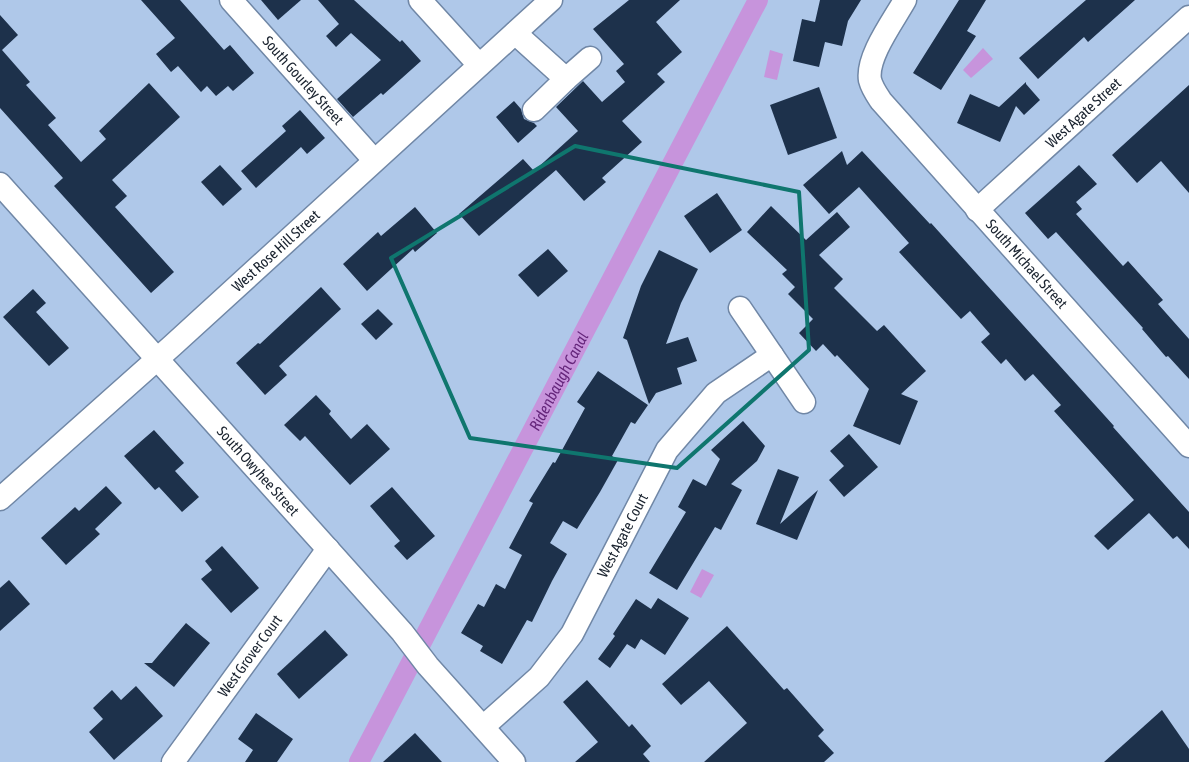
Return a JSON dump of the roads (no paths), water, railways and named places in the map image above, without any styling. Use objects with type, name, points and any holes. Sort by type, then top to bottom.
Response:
[{"type":"street","name":"South Gourley Street","points":[[230,0],[374,160]]},
{"type":"street","points":[[420,0],[479,65]]},
{"type":"street","name":"West Rose Hill Street","points":[[0,499],[157,359],[551,0]]},
{"type":"street","name":"South Michael Street","points":[[905,0],[875,54],[871,66],[870,79],[881,102],[1189,446]]},
{"type":"street","name":"West Agate Street","points":[[977,210],[1189,17]]},
{"type":"street","points":[[514,33],[566,79]]},
{"type":"street","points":[[534,110],[590,58]]},
{"type":"street","name":"South Owyhee Street","points":[[0,184],[402,632],[428,666],[514,762]]},
{"type":"street","points":[[740,308],[804,402]]},
{"type":"street","name":"West Agate Court","points":[[483,727],[538,677],[572,634],[667,450],[716,393],[772,355]]},
{"type":"street","name":"West Grover Court","points":[[174,762],[328,549]]},
{"type":"waterway","name":"Ridenbaugh Canal","points":[[359,762],[758,0]]}]
